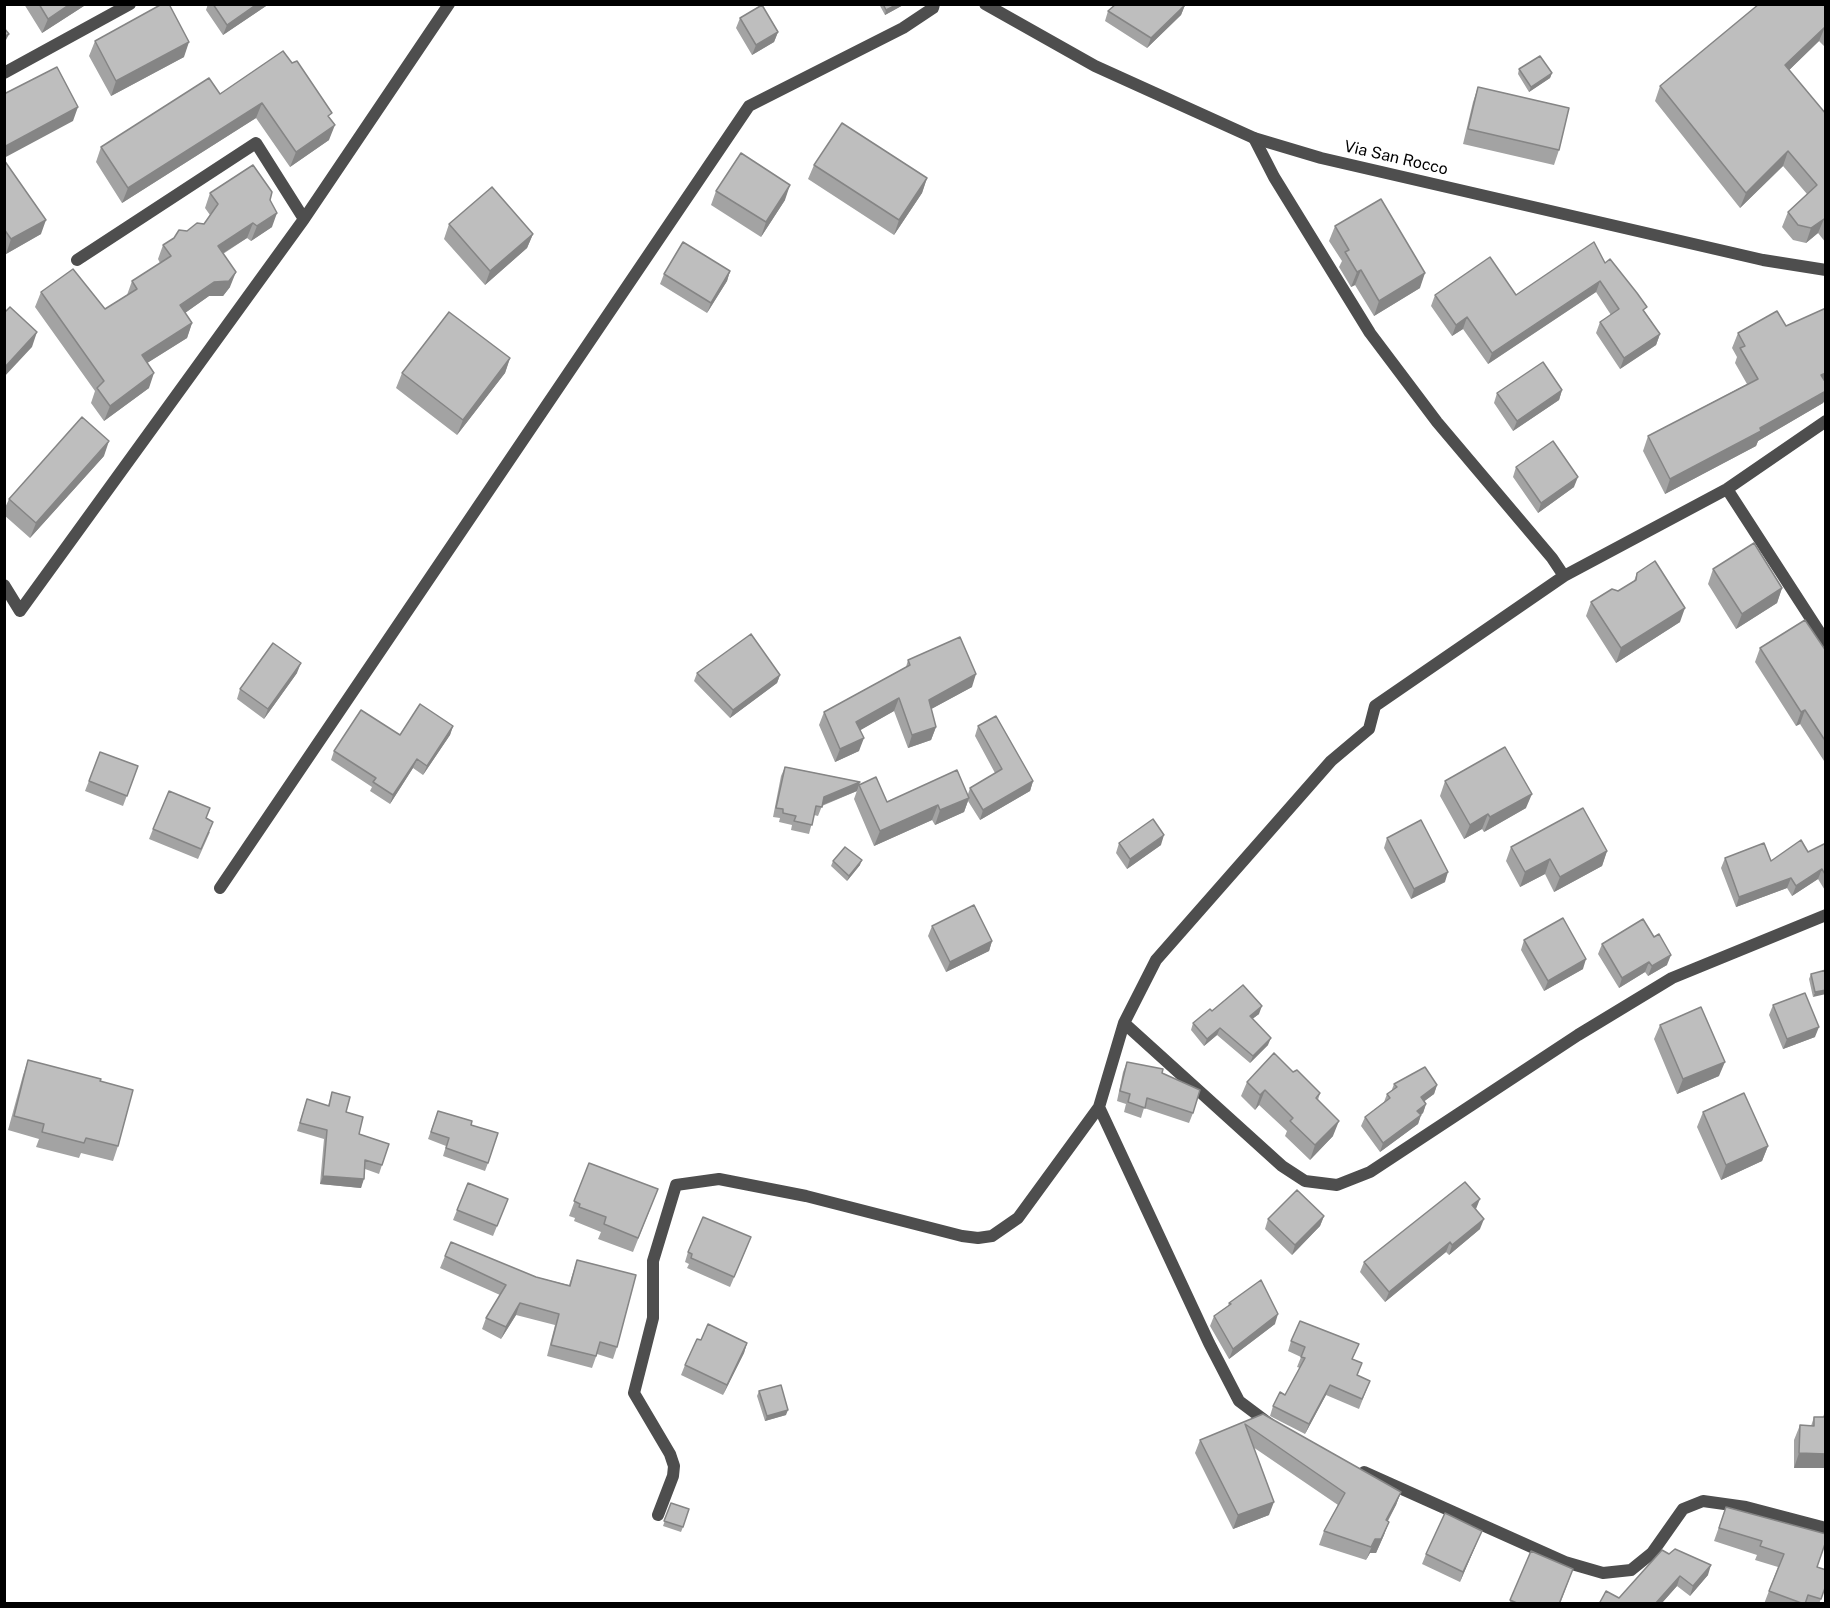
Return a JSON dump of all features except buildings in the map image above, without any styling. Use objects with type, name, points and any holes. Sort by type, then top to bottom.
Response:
[{"type":"street","points":[[4,73],[130,4]]},
{"type":"street","points":[[4,585],[20,611],[304,219],[449,4]]},
{"type":"street","points":[[220,888],[749,106],[903,28],[933,8],[934,4]]},
{"type":"street","name":"Via San Rocco","points":[[985,4],[1095,66],[1254,138],[1321,158],[1751,258],[1826,270]]},
{"type":"street","points":[[1254,138],[1274,177],[1370,333],[1437,422],[1552,558],[1564,576]]},
{"type":"street","points":[[77,260],[256,143],[304,219]]},
{"type":"street","points":[[658,1515],[673,1476],[674,1466],[670,1454],[634,1393],[653,1318],[653,1261],[676,1185],[718,1179],[806,1196],[962,1236],[985,1237],[1004,1230],[1018,1218],[1099,1107],[1124,1023],[1156,960],[1331,761],[1369,729],[1375,706],[1564,576],[1727,489],[1826,420]]},
{"type":"street","points":[[1727,489],[1826,642]]},
{"type":"street","points":[[1124,1023],[1282,1166],[1305,1181],[1337,1185],[1370,1172],[1578,1035],[1672,978],[1826,915]]},
{"type":"street","points":[[1099,1107],[1209,1343],[1239,1401],[1264,1422],[1284,1432]]},
{"type":"street","points":[[1355,1468],[1565,1562],[1603,1573],[1631,1570],[1652,1553],[1683,1509],[1703,1501],[1746,1507],[1826,1527]]}]
